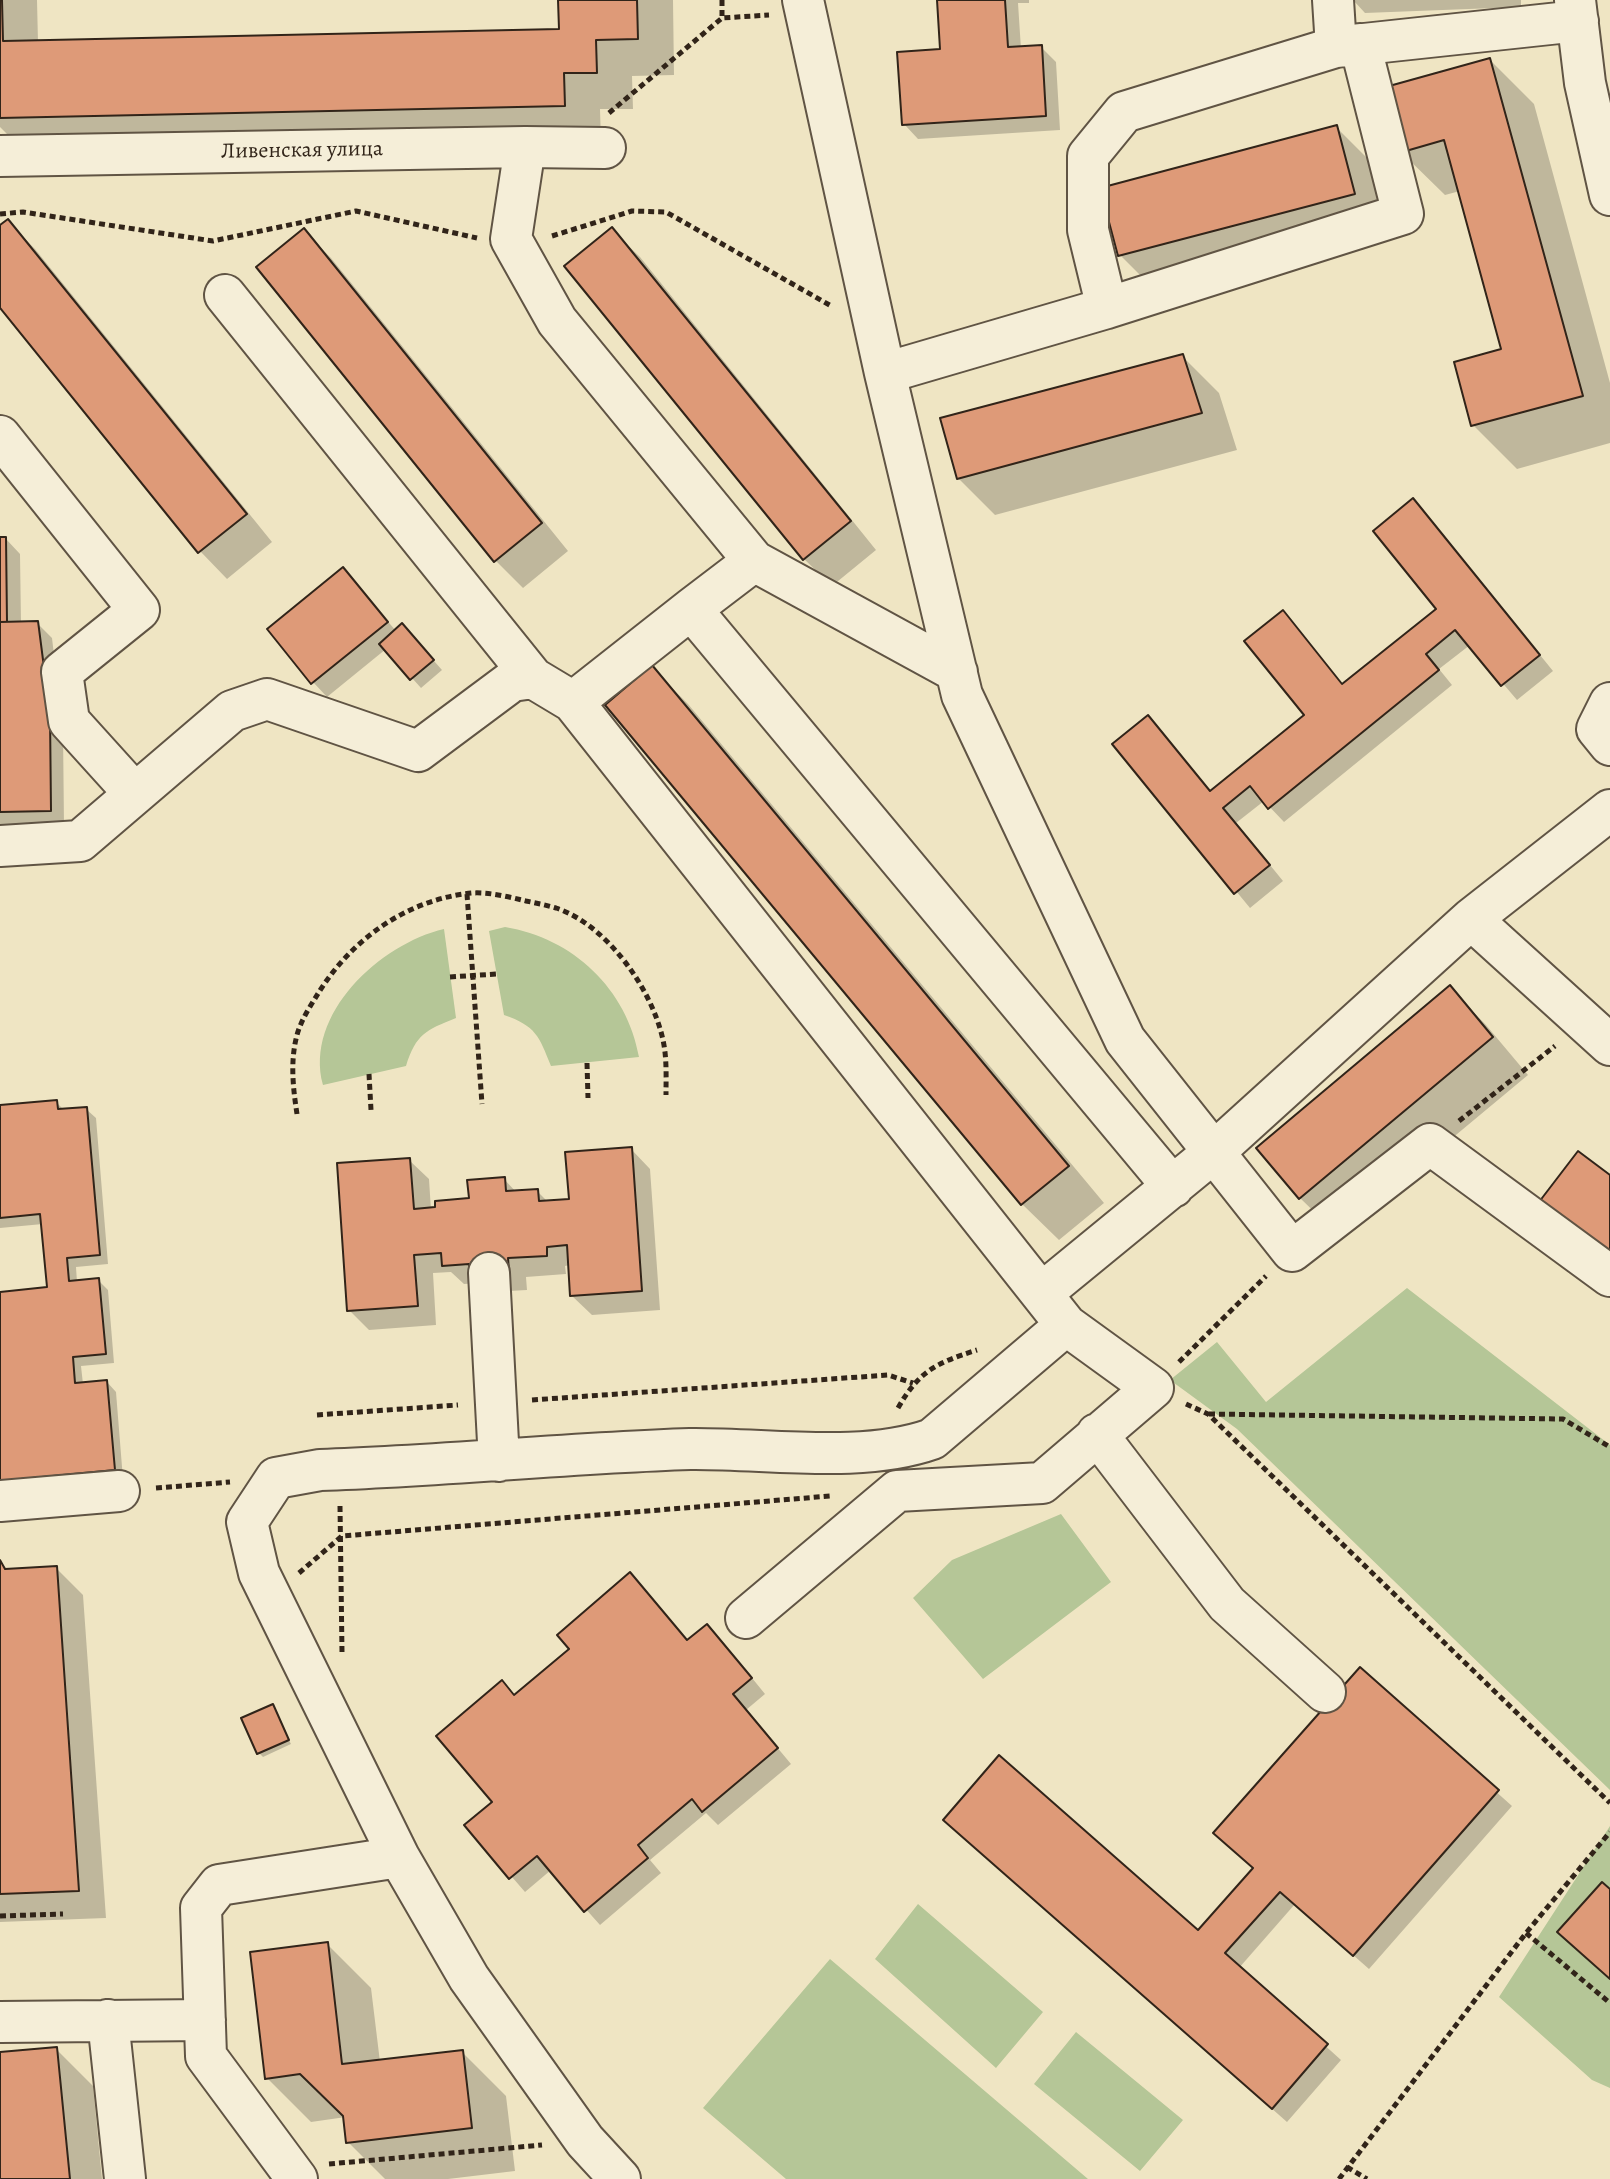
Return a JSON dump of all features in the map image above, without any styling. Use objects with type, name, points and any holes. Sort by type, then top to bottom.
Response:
[{"type":"street","points":[[885,373],[1107,308],[1403,214],[1333,0]]},
{"type":"street","points":[[804,6],[885,373],[962,695],[1125,1040],[1292,1251],[1430,1144],[1610,1276]]},
{"type":"street","points":[[1107,308],[1088,230],[1088,156],[1124,112],[1348,46],[1576,10],[1585,83],[1610,195]]},
{"type":"street","points":[[525,147],[511,239],[557,321],[754,561],[957,672]]},
{"type":"street","name":"Ливенская улица","points":[[0,156],[586,148]]},
{"type":"street","points":[[225,295],[533,678],[573,702],[1066,1325],[1153,1388],[1042,1483],[897,1491],[746,1618]]},
{"type":"street","points":[[0,436],[139,610],[62,672],[69,721],[135,794]]},
{"type":"street","points":[[573,702],[754,561]]},
{"type":"street","points":[[691,609],[1173,1187]]},
{"type":"street","points":[[0,846],[80,841],[232,711],[267,699],[418,751],[512,681],[533,678]]},
{"type":"street","points":[[1610,703],[1597,729],[1610,745]]},
{"type":"street","points":[[1042,1293],[1214,1152],[1471,919],[1610,810]]},
{"type":"street","points":[[1471,919],[1598,1034]]},
{"type":"street","points":[[489,1273],[499,1461]]},
{"type":"street","points":[[620,2179],[585,2141],[469,1978],[399,1857],[259,1573],[247,1522],[276,1478],[320,1470],[691,1449],[864,1452],[910,1446],[932,1439],[1066,1325]]},
{"type":"street","points":[[1097,1434],[1227,1604],[1325,1692]]},
{"type":"street","points":[[0,1501],[119,1491]]},
{"type":"street","points":[[293,2174],[206,2056],[201,1908],[219,1885],[399,1857]]},
{"type":"street","points":[[108,2020],[125,2179]]},
{"type":"street","points":[[0,2022],[205,2020]]},
{"type":"path","points":[[722,0],[722,18]]},
{"type":"path","points":[[586,148],[722,18],[804,6]]},
{"type":"path","points":[[0,214],[23,212],[213,241],[356,211],[516,247],[632,211],[666,212],[876,331]]},
{"type":"path","points":[[467,894],[482,1104]]},
{"type":"path","points":[[297,1114],[292,1083],[297,1034],[331,973],[356,946],[382,925],[426,904],[467,894],[509,896],[558,909],[586,924],[608,945],[645,990],[657,1018],[664,1041],[666,1095]]},
{"type":"path","points":[[450,977],[497,974]]},
{"type":"path","points":[[1430,1144],[1598,1034]]},
{"type":"path","points":[[587,1063],[588,1098]]},
{"type":"path","points":[[369,1074],[371,1110]]},
{"type":"path","points":[[1153,1388],[1292,1251]]},
{"type":"path","points":[[898,1409],[913,1383],[938,1365],[985,1348]]},
{"type":"path","points":[[317,1415],[888,1375],[913,1383]]},
{"type":"path","points":[[1610,1447],[1563,1419],[1208,1414],[1610,1803]]},
{"type":"path","points":[[119,1491],[276,1478]]},
{"type":"path","points":[[271,1597],[342,1536],[839,1496]]},
{"type":"path","points":[[342,1536],[342,1662]]},
{"type":"path","points":[[1339,2179],[1526,1933],[1610,1832]]},
{"type":"path","points":[[0,1916],[63,1914]]},
{"type":"path","points":[[1526,1933],[1610,2003]]},
{"type":"path","points":[[293,2174],[585,2141]]},
{"type":"path","points":[[1347,2167],[1367,2179]]},
{"type":"green space","points":[[505,927],[553,942],[593,971],[623,1010],[639,1057],[551,1066],[535,1033],[523,1023],[504,1015],[489,931]]},
{"type":"green space","points":[[444,929],[456,1018],[424,1034],[406,1066],[323,1085],[320,1059],[325,1033],[336,1008],[352,986],[395,950]]},
{"type":"green space","points":[[1407,1288],[1610,1445],[1610,1790],[1237,1429],[1170,1380],[1217,1342],[1266,1402]]},
{"type":"green space","points":[[1061,1514],[1111,1582],[983,1679],[913,1598],[952,1560]]},
{"type":"green space","points":[[1610,1826],[1610,2088],[1592,2080],[1499,1997]]},
{"type":"green space","points":[[918,1904],[1043,2012],[996,2068],[875,1959]]},
{"type":"green space","points":[[830,1959],[1088,2179],[786,2179],[703,2108]]},
{"type":"green space","points":[[1076,2032],[1183,2120],[1140,2171],[1034,2084]]},
{"type":"building","points":[[0,0],[3,41],[559,29],[558,0],[637,0],[638,39],[596,40],[597,73],[564,73],[565,106],[0,118]]},
{"type":"building","points":[[937,0],[1005,0],[1008,47],[1042,45],[1046,116],[902,125],[897,52],[940,49]]},
{"type":"building","points":[[1490,58],[1583,396],[1471,426],[1454,362],[1501,349],[1444,140],[1399,153],[1382,88]]},
{"type":"building","points":[[1337,125],[1355,194],[1118,256],[1100,188]]},
{"type":"building","points":[[8,219],[247,514],[198,553],[0,308],[0,225]]},
{"type":"building","points":[[612,227],[851,521],[803,560],[564,266]]},
{"type":"building","points":[[304,228],[542,523],[494,562],[256,267]]},
{"type":"building","points":[[1183,354],[1202,413],[957,479],[940,418]]},
{"type":"building","points":[[1413,498],[1540,655],[1501,686],[1455,630],[1426,654],[1439,670],[1268,809],[1250,786],[1223,808],[1270,865],[1234,894],[1112,744],[1148,715],[1210,791],[1304,715],[1244,641],[1283,610],[1342,684],[1436,609],[1373,531]]},
{"type":"building","points":[[0,537],[6,537],[7,622],[0,622]]},
{"type":"building","points":[[343,567],[388,622],[311,684],[267,629]]},
{"type":"building","points":[[38,621],[50,714],[51,811],[0,812],[0,622]]},
{"type":"building","points":[[402,623],[434,660],[410,680],[379,644]]},
{"type":"building","points":[[652,665],[1069,1166],[1021,1205],[605,705]]},
{"type":"building","points":[[1450,985],[1493,1037],[1299,1199],[1256,1148]]},
{"type":"building","points":[[57,1100],[58,1109],[87,1107],[100,1255],[67,1258],[69,1281],[99,1278],[106,1354],[73,1357],[75,1383],[107,1380],[115,1470],[0,1481],[0,1292],[47,1287],[40,1214],[0,1218],[0,1105]]},
{"type":"building","points":[[632,1147],[642,1291],[570,1296],[567,1245],[547,1247],[547,1256],[508,1258],[509,1271],[470,1274],[469,1264],[442,1266],[441,1253],[414,1255],[418,1306],[347,1311],[337,1163],[410,1158],[414,1209],[435,1207],[435,1201],[469,1198],[467,1180],[505,1177],[506,1191],[538,1189],[539,1201],[569,1199],[565,1152]]},
{"type":"building","points":[[1578,1151],[1610,1175],[1610,1255],[1539,1202]]},
{"type":"building","points":[[0,1560],[5,1569],[57,1566],[79,1891],[0,1894]]},
{"type":"building","points":[[630,1572],[687,1640],[707,1624],[752,1678],[733,1694],[778,1748],[702,1812],[692,1799],[638,1845],[648,1858],[584,1912],[537,1856],[509,1879],[464,1825],[492,1802],[436,1736],[502,1680],[514,1695],[569,1649],[557,1635]]},
{"type":"building","points":[[1360,1667],[1499,1790],[1353,1956],[1280,1892],[1225,1953],[1328,2044],[1272,2109],[943,1820],[999,1755],[1198,1930],[1253,1868],[1213,1833]]},
{"type":"building","points":[[273,1704],[289,1740],[257,1754],[241,1718]]},
{"type":"building","points":[[1602,1882],[1610,1889],[1610,1979],[1557,1932]]},
{"type":"building","points":[[328,1942],[342,2064],[463,2050],[472,2128],[346,2143],[343,2116],[300,2074],[265,2079],[250,1952]]},
{"type":"building","points":[[57,2047],[70,2179],[0,2179],[0,2052]]}]
